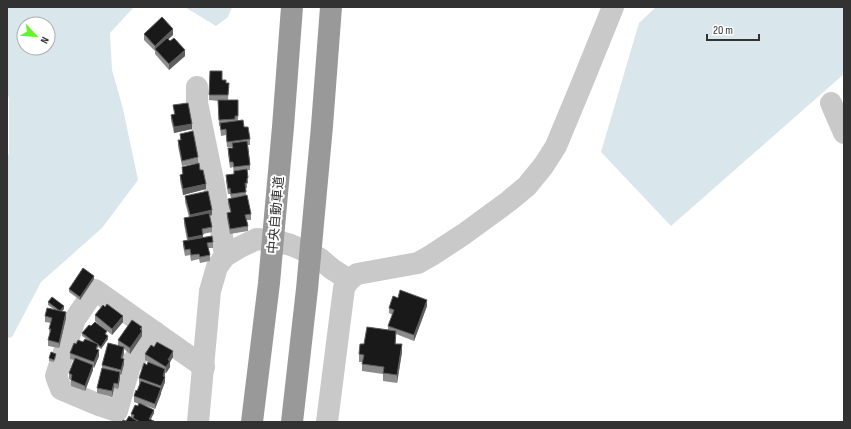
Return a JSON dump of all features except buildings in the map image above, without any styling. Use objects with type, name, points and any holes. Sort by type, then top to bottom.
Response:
[{"type":"highway","name":"中央自動車道","points":[[252,422],[269,283],[292,7]]},
{"type":"highway","points":[[292,422],[307,289],[331,7]]},
{"type":"street","points":[[327,422],[344,288],[349,280],[357,274],[418,263],[432,255],[496,210],[527,186],[544,165],[556,146],[612,7]]},
{"type":"street","points":[[197,87],[197,103],[215,190],[225,256]]},
{"type":"street","points":[[831,103],[844,133]]},
{"type":"street","points":[[198,422],[210,291],[218,267],[225,256],[257,239],[276,241],[291,245],[319,258],[349,280]]},
{"type":"street","points":[[154,332],[130,365],[117,411],[61,389],[56,376],[75,319],[96,290],[204,367]]},
{"type":"shaded area","points":[[7,7],[134,7],[110,33],[112,70],[123,109],[138,180],[102,228],[41,282],[12,337],[7,338],[7,158],[9,153],[9,98],[7,92]]},
{"type":"shaded area","points":[[185,7],[232,7],[228,17],[216,26]]},
{"type":"shaded area","points":[[656,7],[844,7],[844,74],[671,226],[601,152],[639,23]]}]
